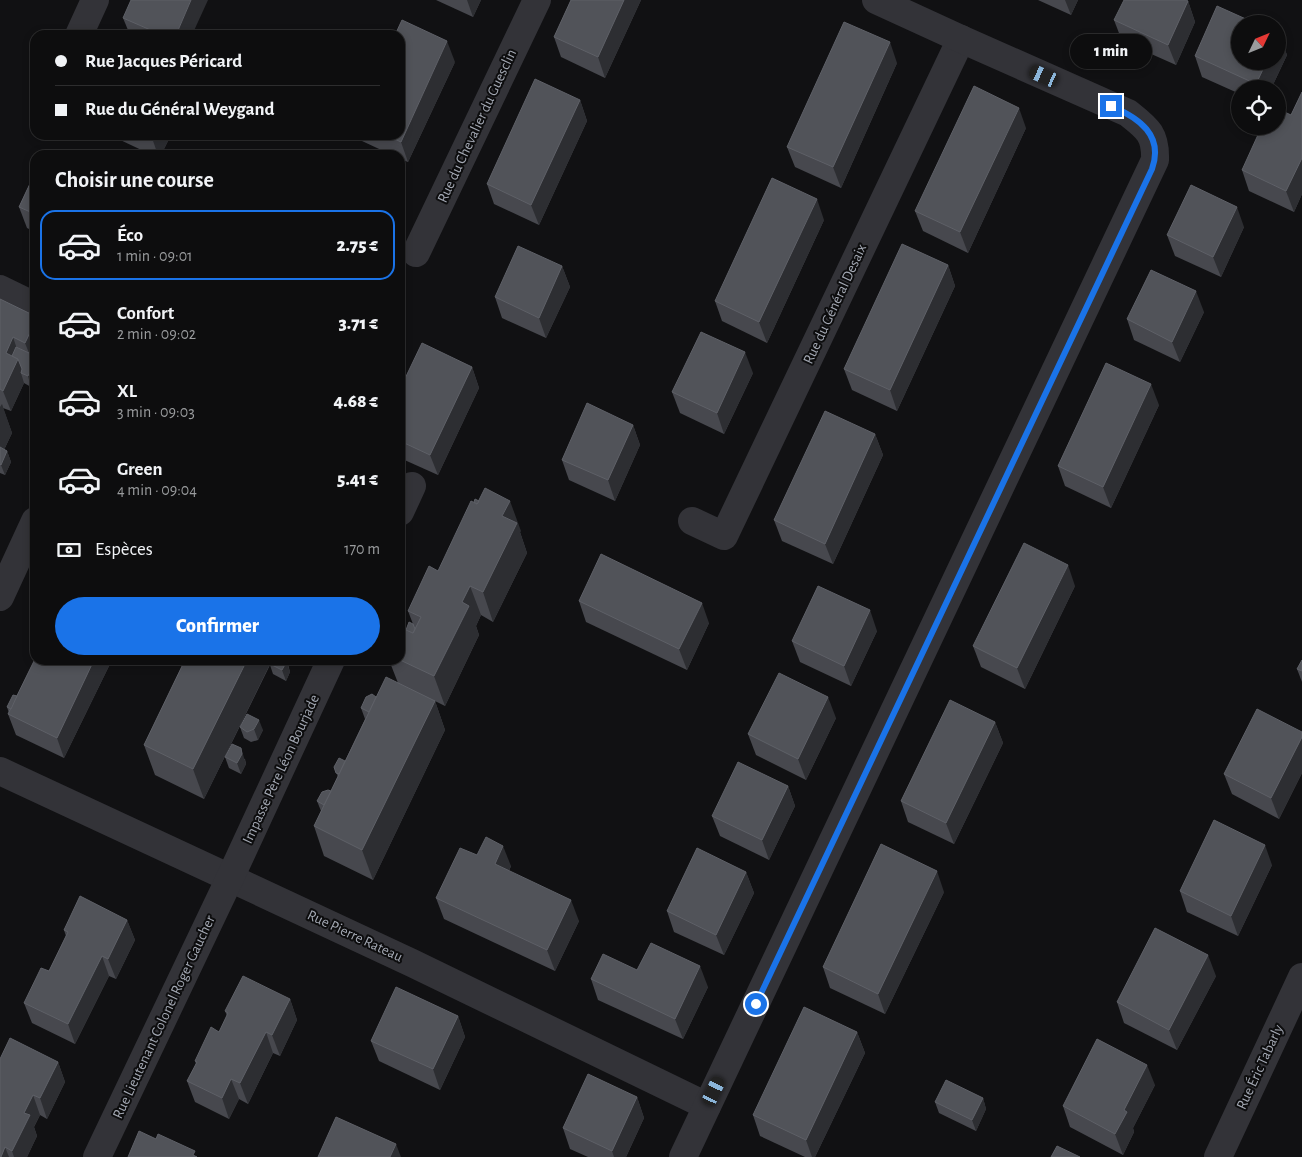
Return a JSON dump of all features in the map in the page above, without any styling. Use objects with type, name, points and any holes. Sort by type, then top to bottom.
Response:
[{"type":"street","points":[[81,30],[95,0]]},
{"type":"street","name":"Rue du Chevalier du Guesclin","points":[[416,253],[537,0]]},
{"type":"street","points":[[683,1157],[1155,160],[1153,139],[1144,126],[1128,113],[961,40],[876,0]]},
{"type":"street","name":"Rue du Général Desaix","points":[[692,521],[724,536],[961,40]]},
{"type":"street","points":[[0,289],[30,304]]},
{"type":"street","points":[[405,501],[412,486]]},
{"type":"street","points":[[0,597],[30,532]]},
{"type":"street","name":"Impasse Père Léon Bourjade","points":[[230,878],[329,665]]},
{"type":"street","name":"Rue Pierre Rateau","points":[[0,771],[412,963],[707,1106]]},
{"type":"street","name":"Rue Lieutenant Colonel Roger Gaucher","points":[[97,1157],[230,878]]},
{"type":"street","name":"Rue Éric Tabarly","points":[[1218,1157],[1302,977]]},
{"type":"building","points":[[131,0],[191,0],[178,30],[151,30],[123,18]]},
{"type":"building","points":[[571,0],[624,0],[598,57],[554,37]]},
{"type":"building","points":[[1124,0],[1188,1],[1168,45],[1114,20]]},
{"type":"building","points":[[1217,6],[1237,15],[1231,15],[1231,70],[1263,70],[1258,80],[1247,80],[1195,56]]},
{"type":"building","points":[[402,20],[447,41],[405,133],[405,30],[397,30]]},
{"type":"building","points":[[844,22],[890,42],[833,167],[787,147]]},
{"type":"building","points":[[535,79],[580,100],[531,205],[487,184]]},
{"type":"building","points":[[974,86],[1019,108],[960,232],[915,211]]},
{"type":"building","points":[[1302,92],[1302,158],[1286,191],[1242,170],[1258,135],[1286,135],[1286,113],[1291,115]]},
{"type":"building","points":[[772,178],[817,199],[759,322],[715,301]]},
{"type":"building","points":[[30,184],[30,212],[19,207]]},
{"type":"building","points":[[1191,185],[1237,207],[1213,257],[1167,235]]},
{"type":"building","points":[[902,244],[948,265],[890,390],[844,369]]},
{"type":"building","points":[[518,246],[562,266],[539,318],[495,297]]},
{"type":"building","points":[[1151,270],[1196,291],[1172,342],[1127,319]]},
{"type":"building","points":[[0,299],[30,314],[30,332],[25,343],[13,337],[6,353],[18,359],[3,391],[0,389]]},
{"type":"building","points":[[701,332],[745,352],[717,413],[672,392]]},
{"type":"building","points":[[422,343],[472,367],[430,455],[405,443],[405,379]]},
{"type":"building","points":[[16,347],[29,353],[30,351],[30,372],[28,376],[21,373],[22,369],[18,359],[12,356]]},
{"type":"building","points":[[1106,363],[1151,384],[1103,487],[1058,466]]},
{"type":"building","points":[[587,403],[633,425],[608,480],[562,460]]},
{"type":"building","points":[[825,411],[875,434],[825,544],[774,520]]},
{"type":"building","points":[[0,447],[7,451],[1,465],[0,464]]},
{"type":"building","points":[[485,488],[510,501],[502,516],[517,523],[483,592],[470,586],[462,602],[469,606],[434,676],[405,662],[405,629],[413,633],[421,617],[408,611],[429,566],[438,571],[471,501],[477,504]]},
{"type":"building","points":[[1024,543],[1068,565],[1017,668],[973,646]]},
{"type":"building","points":[[601,554],[702,603],[679,649],[579,601]]},
{"type":"building","points":[[818,586],[870,610],[844,666],[792,641]]},
{"type":"building","points":[[409,622],[413,624],[415,629],[413,633],[406,630]]},
{"type":"building","points":[[1302,660],[1302,671],[1297,669]]},
{"type":"building","points":[[32,665],[92,665],[57,738],[8,714]]},
{"type":"building","points":[[183,665],[245,665],[193,769],[144,745]]},
{"type":"building","points":[[272,665],[285,665],[282,670]]},
{"type":"building","points":[[779,673],[828,697],[798,759],[748,734]]},
{"type":"building","points":[[386,677],[435,701],[362,850],[314,826]]},
{"type":"building","points":[[372,694],[376,697],[369,712],[361,708],[366,697]]},
{"type":"building","points":[[13,695],[17,696],[11,709],[7,707]]},
{"type":"building","points":[[950,700],[995,722],[946,823],[901,801]]},
{"type":"building","points":[[1257,709],[1302,732],[1302,737],[1271,798],[1224,774]]},
{"type":"building","points":[[247,714],[259,720],[254,729],[247,732],[240,727]]},
{"type":"building","points":[[232,744],[241,748],[242,754],[237,763],[225,757]]},
{"type":"building","points":[[339,758],[345,761],[339,774],[336,773],[334,767]]},
{"type":"building","points":[[738,762],[788,786],[762,840],[712,816]]},
{"type":"building","points":[[331,791],[324,805],[317,801],[322,792]]},
{"type":"building","points":[[1214,820],[1265,845],[1231,916],[1180,891]]},
{"type":"building","points":[[486,837],[503,846],[495,864],[571,900],[547,950],[436,898],[460,848],[477,855]]},
{"type":"building","points":[[881,844],[937,871],[878,994],[823,967]]},
{"type":"building","points":[[697,848],[746,872],[716,935],[667,911]]},
{"type":"building","points":[[80,896],[127,920],[108,959],[102,956],[68,1024],[24,1003],[41,968],[49,971],[68,932],[64,930]]},
{"type":"building","points":[[1155,928],[1208,955],[1169,1030],[1117,1002]]},
{"type":"building","points":[[651,943],[700,966],[675,1019],[591,979],[603,954],[637,970]]},
{"type":"building","points":[[243,976],[290,999],[272,1035],[266,1032],[240,1083],[231,1079],[222,1098],[187,1081],[211,1027],[219,1032],[228,1013],[225,1011]]},
{"type":"building","points":[[396,987],[458,1016],[433,1069],[371,1041]]},
{"type":"building","points":[[804,1007],[857,1032],[806,1140],[753,1115]]},
{"type":"building","points":[[10,1038],[58,1062],[40,1098],[33,1095],[24,1113],[30,1115],[12,1151],[5,1147],[0,1157],[0,1059]]},
{"type":"building","points":[[1097,1039],[1147,1065],[1124,1110],[1127,1112],[1115,1134],[1063,1106]]},
{"type":"building","points":[[588,1074],[637,1097],[612,1151],[563,1128]]},
{"type":"building","points":[[946,1080],[983,1098],[972,1120],[935,1102]]},
{"type":"building","points":[[336,1117],[396,1144],[390,1157],[318,1157]]},
{"type":"building","points":[[139,1131],[156,1139],[158,1134],[195,1151],[193,1155],[197,1157],[128,1157]]},
{"type":"building","points":[[1057,1146],[1080,1157],[1051,1157]]},
{"type":"route","points":[[756,1004],[1152,169],[1155,160],[1153,139],[1144,126],[1128,113],[1111,106]]}]
